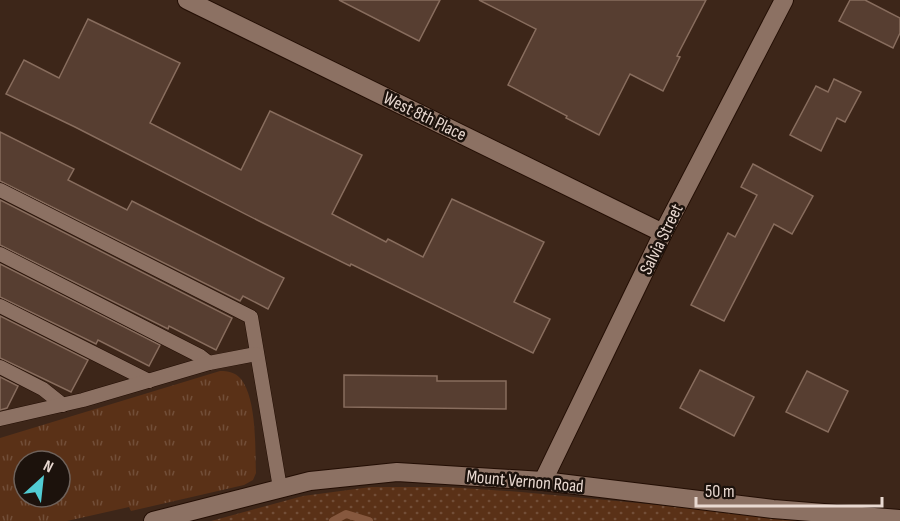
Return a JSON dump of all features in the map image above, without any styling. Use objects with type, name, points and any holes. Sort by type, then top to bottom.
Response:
[{"type":"street","name":"West 8th Place","points":[[187,0],[663,233]]},
{"type":"street","name":"Salvia Street","points":[[543,481],[663,233],[784,0]]},
{"type":"street","name":"Mount Vernon Road","points":[[153,521],[310,481],[397,472],[543,481],[773,509],[900,519]]},
{"type":"lane","points":[[0,190],[250,316],[280,488]]},
{"type":"lane","points":[[0,254],[210,363]]},
{"type":"lane","points":[[0,306],[149,381]]},
{"type":"lane","points":[[0,419],[63,405],[210,363],[256,354]]},
{"type":"lane","points":[[0,367],[43,389],[63,405]]},
{"type":"green space","points":[[220,371],[234,373],[241,379],[253,411],[256,473],[253,480],[244,485],[131,511],[129,507],[67,521],[0,521],[0,438]]},
{"type":"green space","points":[[371,487],[447,487],[521,492],[828,521],[211,521],[303,496]]},
{"type":"building","points":[[339,0],[440,0],[419,41]]},
{"type":"building","points":[[479,0],[706,0],[677,56],[680,57],[663,91],[630,74],[599,135],[508,85],[536,29]]},
{"type":"building","points":[[850,0],[865,0],[900,18],[900,33],[893,48],[839,21]]},
{"type":"building","points":[[88,19],[180,63],[150,123],[241,170],[270,111],[362,155],[332,214],[386,242],[388,239],[423,257],[452,199],[544,242],[514,302],[550,319],[533,353],[351,264],[350,266],[6,94],[24,60],[59,78]]},
{"type":"building","points":[[834,79],[861,92],[845,122],[837,118],[821,151],[790,135],[816,86],[828,92]]},
{"type":"building","points":[[0,132],[74,169],[68,180],[127,210],[132,201],[284,278],[268,309],[243,296],[240,301],[0,181]]},
{"type":"building","points":[[753,164],[813,196],[792,234],[774,224],[724,321],[691,305],[728,233],[735,237],[757,195],[741,187]]},
{"type":"building","points":[[0,200],[232,318],[216,350],[169,326],[168,329],[0,245]]},
{"type":"building","points":[[0,264],[160,345],[149,366],[98,340],[96,344],[0,297]]},
{"type":"building","points":[[0,316],[88,360],[71,392],[0,358]]},
{"type":"building","points":[[700,370],[754,397],[734,436],[680,408]]},
{"type":"building","points":[[807,371],[848,391],[828,432],[786,412]]},
{"type":"building","points":[[344,375],[437,376],[437,381],[506,381],[506,409],[344,407]]},
{"type":"building","points":[[0,377],[18,386],[7,408],[0,410]]},
{"type":"waterway","points":[[333,521],[346,514],[369,521]]}]
